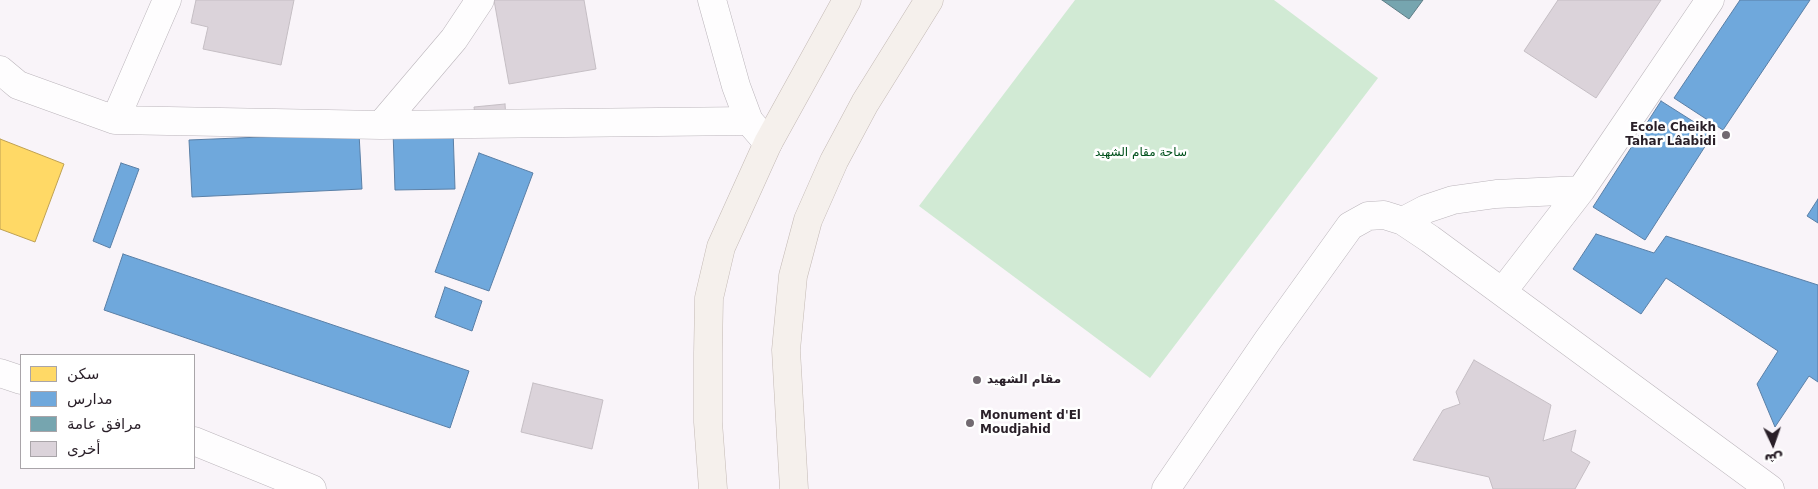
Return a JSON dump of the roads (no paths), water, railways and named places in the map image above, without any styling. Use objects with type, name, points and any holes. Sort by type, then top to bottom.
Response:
[{"type":"main road","points":[[713,489],[708,422],[709,298],[721,247],[768,143],[847,0]]},
{"type":"main road","points":[[794,489],[786,350],[794,276],[808,220],[834,161],[865,103],[929,0]]},
{"type":"street","points":[[115,120],[167,0]]},
{"type":"street","points":[[381,125],[454,39],[480,0]]},
{"type":"street","points":[[712,0],[736,86],[749,121],[768,143]]},
{"type":"street","points":[[1503,291],[1580,190],[1710,0]]},
{"type":"street","points":[[0,70],[18,85],[115,120],[381,125],[749,121]]},
{"type":"street","points":[[1403,221],[1426,209],[1453,200],[1496,194],[1580,190]]},
{"type":"street","points":[[1166,489],[1268,340],[1350,226],[1368,216],[1384,215],[1403,221],[1503,291],[1770,489]]},
{"type":"street","points":[[0,374],[20,380]]},
{"type":"street","points":[[195,442],[312,489]]},
{"type":"place","name":"Ecole Cheikh Tahar Lâabidi","points":[[1726,135]]},
{"type":"place","name":"مقام الشهيد","points":[[977,380]]},
{"type":"place","name":"Monument d'El Moudjahid","points":[[970,423]]},
{"type":"park label","name":"ساحة مقام الشهيد","points":[[1141,153]]}]
